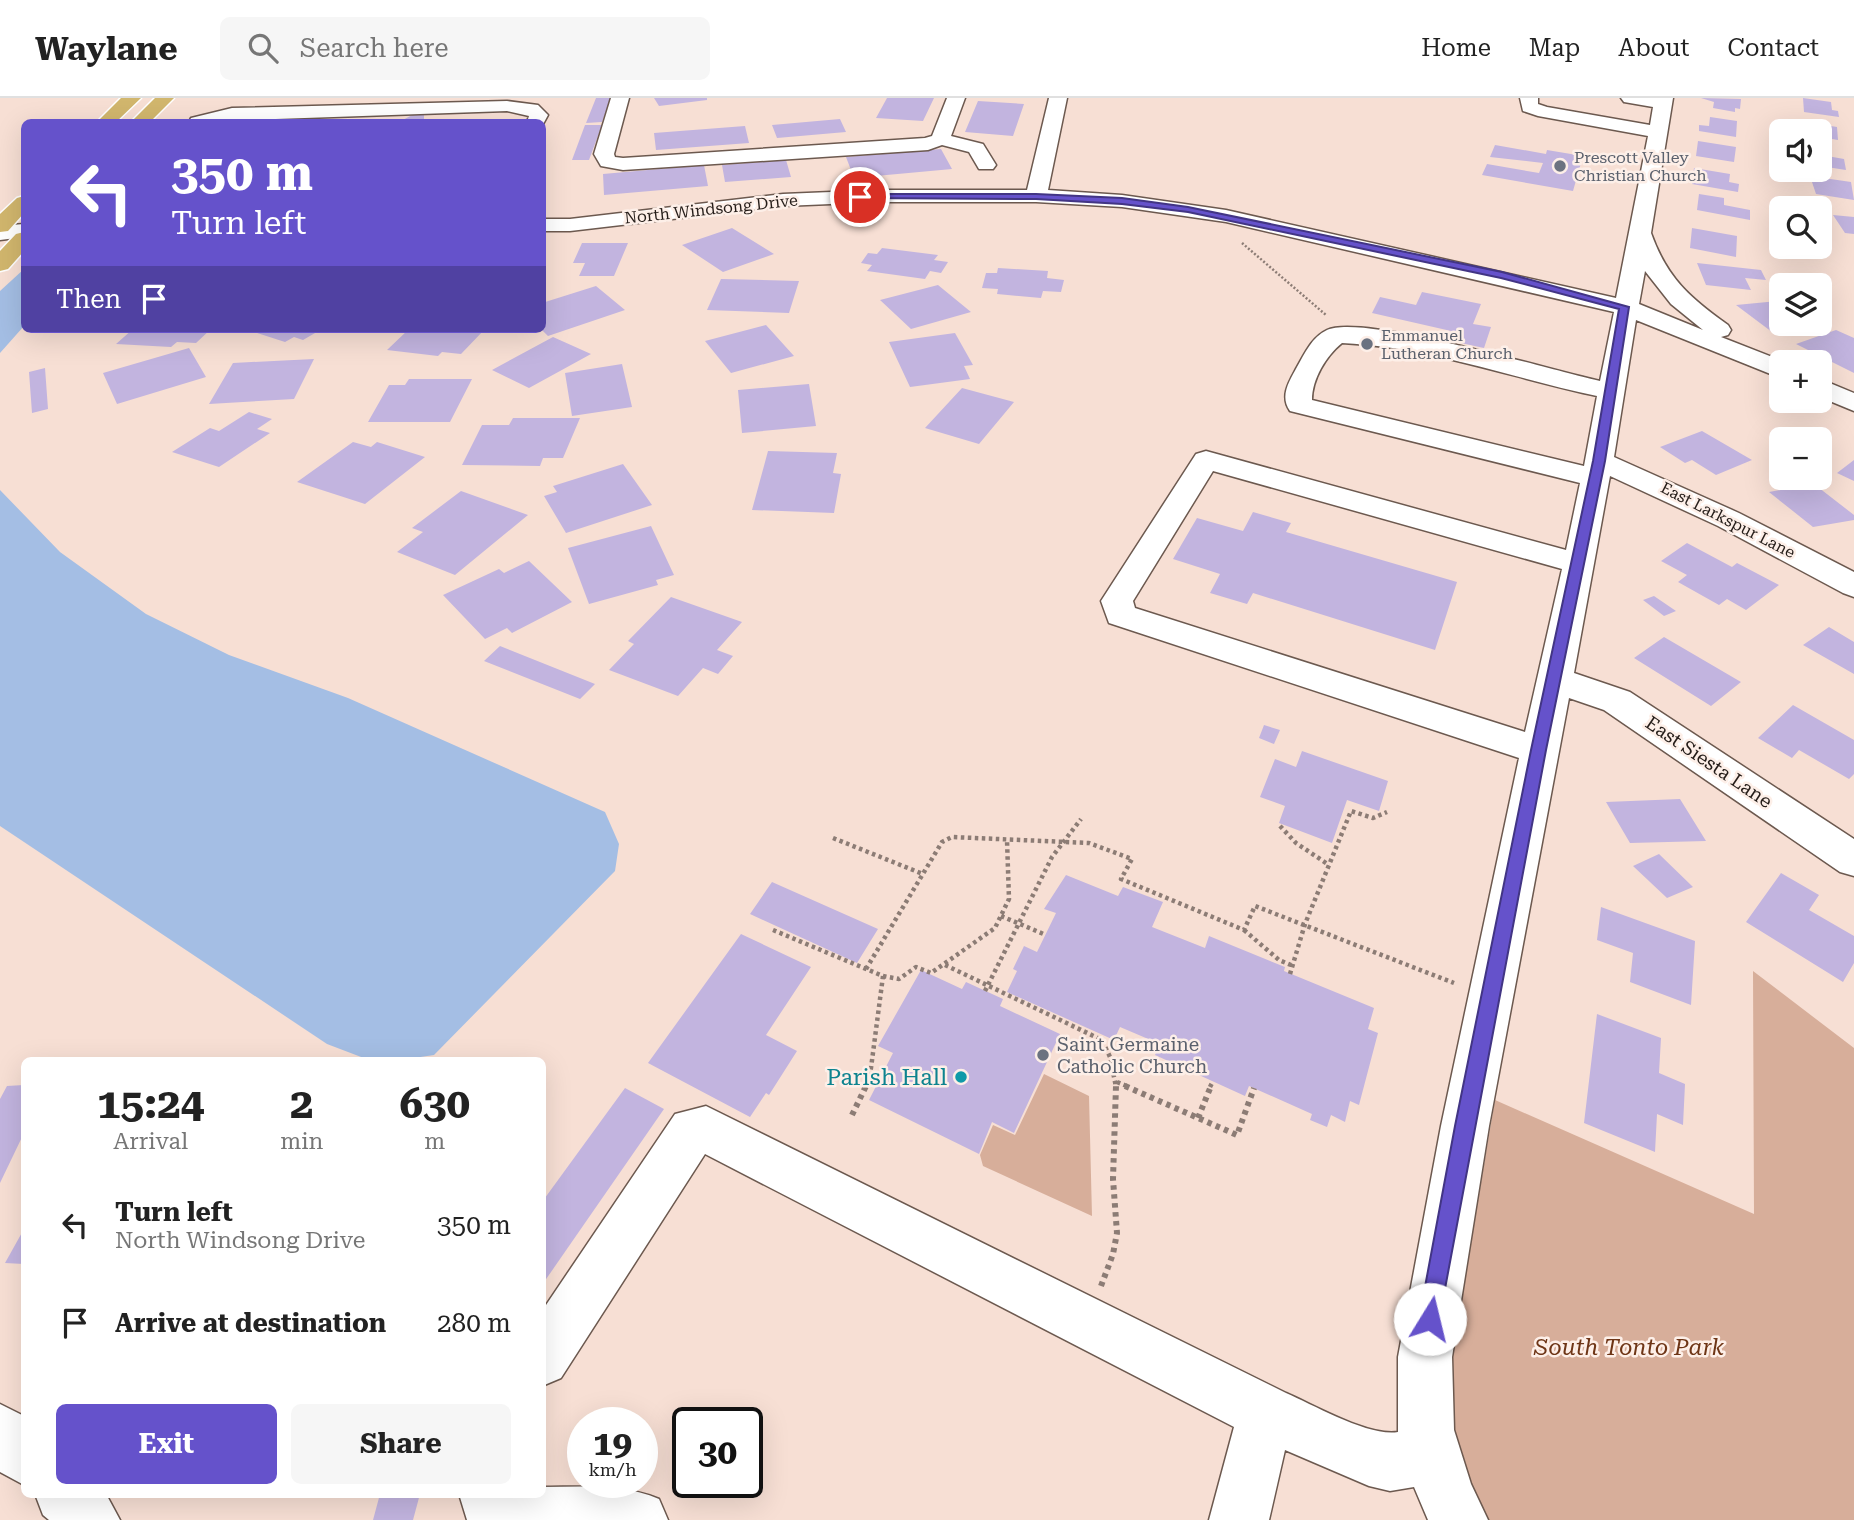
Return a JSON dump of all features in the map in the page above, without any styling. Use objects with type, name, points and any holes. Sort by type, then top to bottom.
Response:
[{"type":"main road","points":[[109,119],[132,98]]},
{"type":"main road","points":[[143,119],[165,98]]},
{"type":"main road","points":[[0,226],[21,205]]},
{"type":"main road","points":[[0,264],[21,242]]},
{"type":"street","points":[[620,98],[604,154],[608,162],[822,176],[940,138],[956,98]]},
{"type":"street","points":[[1036,196],[1058,98]]},
{"type":"street","points":[[1529,98],[1529,107],[1544,112],[1657,132]]},
{"type":"street","points":[[1458,1520],[1445,1492],[1426,1430],[1424,1357],[1539,750],[1597,469],[1663,100],[1630,98]]},
{"type":"street","points":[[211,119],[232,114],[507,106],[532,109],[539,115],[537,119]]},
{"type":"street","points":[[940,138],[976,148],[986,165]]},
{"type":"street","name":"North Windsong Drive","points":[[546,225],[570,225],[783,200],[822,176],[1036,196],[1122,201],[1226,216],[1502,275],[1625,307],[1769,364]]},
{"type":"street","points":[[0,233],[21,231]]},
{"type":"street","points":[[1639,231],[1647,260],[1660,280],[1696,313],[1769,363]]},
{"type":"street","name":"East Larkspur Lane","points":[[1610,391],[1406,340],[1336,335],[1321,347],[1299,387],[1299,404],[1597,469],[1734,520],[1854,586]]},
{"type":"street","points":[[1832,393],[1854,403]]},
{"type":"street","points":[[1539,750],[1121,615],[1118,601],[1206,460],[1577,563]]},
{"type":"street","name":"East Siesta Lane","points":[[1555,680],[1617,701],[1854,860]]},
{"type":"street","points":[[546,1353],[692,1131],[699,1128],[706,1129],[1266,1413],[1346,1450],[1390,1462],[1433,1455]]},
{"type":"street","points":[[1239,1520],[1266,1413]]},
{"type":"street","points":[[0,1432],[21,1453]]},
{"type":"street","points":[[68,1498],[90,1520]]},
{"type":"street","points":[[489,1498],[495,1517],[610,1516],[638,1520]]},
{"type":"path","points":[[1239,240],[1327,315]]},
{"type":"path","points":[[1290,974],[1305,924],[1351,811],[1373,818],[1387,812]]},
{"type":"path","points":[[985,991],[1062,842],[1081,819]]},
{"type":"path","points":[[1280,827],[1296,843],[1329,865]]},
{"type":"path","points":[[866,969],[943,842],[952,837],[1099,846],[1132,859],[1121,879],[1139,890],[1244,930],[1279,960],[1291,965]]},
{"type":"path","points":[[833,838],[923,874]]},
{"type":"path","points":[[774,930],[883,976],[899,979],[916,967],[931,972],[995,929],[1009,899],[1007,840]]},
{"type":"path","points":[[1244,930],[1255,906],[1451,981],[1459,988]]},
{"type":"path","points":[[1001,916],[1045,935]]},
{"type":"path","points":[[945,965],[1102,1040],[1109,1052],[1118,1096],[1113,1176],[1116,1236],[1114,1250],[1087,1323]]},
{"type":"path","points":[[852,1115],[867,1084],[871,1068],[883,976]]},
{"type":"path","points":[[1198,1118],[1213,1081]]},
{"type":"path","points":[[1117,1082],[1237,1135],[1254,1088]]},
{"type":"green space","name":"South Tonto Park","points":[[1753,971],[1854,1048],[1854,1520],[1482,1520],[1444,1401],[1495,1100],[1754,1214]]},
{"type":"green space","points":[[1044,1074],[1089,1096],[1092,1216],[983,1166],[980,1155],[993,1125],[1015,1135]]},
{"type":"water","points":[[21,272],[21,329],[0,353],[0,291]]},
{"type":"water","points":[[0,490],[60,552],[146,614],[229,655],[348,698],[605,812],[619,844],[615,871],[434,1055],[361,1057],[327,1044],[0,826]]},
{"type":"building","points":[[596,98],[611,98],[602,122],[586,123]]},
{"type":"building","points":[[654,98],[707,98],[707,100],[659,106]]},
{"type":"building","points":[[887,98],[934,98],[923,121],[876,118]]},
{"type":"building","points":[[1701,98],[1741,99],[1740,109],[1735,108],[1735,112],[1713,108],[1714,102]]},
{"type":"building","points":[[1803,98],[1831,102],[1832,110],[1838,111],[1839,117],[1804,112]]},
{"type":"building","points":[[978,101],[1024,104],[1013,136],[965,132]]},
{"type":"building","points":[[416,113],[424,113],[424,119],[405,119]]},
{"type":"building","points":[[1710,117],[1737,121],[1736,137],[1699,131],[1699,125],[1709,126]]},
{"type":"building","points":[[840,119],[846,132],[777,138],[772,125]]},
{"type":"building","points":[[585,125],[602,125],[589,160],[572,160]]},
{"type":"building","points":[[745,126],[749,143],[656,150],[654,133]]},
{"type":"building","points":[[1832,126],[1837,127],[1838,140],[1832,139]]},
{"type":"building","points":[[1698,141],[1736,147],[1734,162],[1696,156]]},
{"type":"building","points":[[1495,145],[1546,154],[1547,150],[1583,156],[1573,191],[1482,175],[1487,164],[1539,173],[1543,163],[1490,157]]},
{"type":"building","points":[[941,149],[952,169],[854,178],[846,157]]},
{"type":"building","points":[[1832,157],[1844,159],[1846,170],[1832,168]]},
{"type":"building","points":[[786,160],[791,177],[725,182],[722,165]]},
{"type":"building","points":[[704,165],[708,186],[604,195],[603,174]]},
{"type":"building","points":[[1694,168],[1730,174],[1729,182],[1739,184],[1738,192],[1692,184]]},
{"type":"building","points":[[1832,179],[1851,182],[1854,200],[1832,196],[1816,194],[1812,182],[1832,182]]},
{"type":"building","points":[[1699,194],[1724,198],[1724,205],[1750,210],[1750,220],[1697,210]]},
{"type":"building","points":[[1833,215],[1854,217],[1854,234],[1845,233]]},
{"type":"building","points":[[732,228],[774,254],[723,272],[682,245]]},
{"type":"building","points":[[1692,228],[1737,236],[1736,257],[1690,248]]},
{"type":"building","points":[[582,243],[628,243],[614,276],[579,276],[585,263],[573,263]]},
{"type":"building","points":[[882,248],[938,255],[934,260],[948,262],[941,273],[930,271],[925,279],[867,271],[872,265],[861,263],[868,253],[877,254]]},
{"type":"building","points":[[1697,263],[1761,270],[1766,280],[1745,278],[1751,290],[1706,285]]},
{"type":"building","points":[[998,268],[1048,271],[1047,278],[1064,280],[1061,292],[1043,291],[1041,298],[997,294],[998,289],[982,288],[986,273],[997,273]]},
{"type":"building","points":[[721,279],[799,281],[789,313],[707,310]]},
{"type":"building","points":[[938,285],[971,312],[911,329],[880,300]]},
{"type":"building","points":[[596,286],[625,310],[548,336],[545,333],[546,302]]},
{"type":"building","points":[[1422,292],[1481,304],[1473,324],[1491,327],[1484,348],[1447,340],[1451,331],[1372,313],[1380,297],[1416,305]]},
{"type":"building","points":[[1769,302],[1769,330],[1736,305]]},
{"type":"building","points":[[766,325],[794,356],[731,373],[705,341]]},
{"type":"building","points":[[1836,330],[1854,338],[1854,373],[1832,362],[1832,350],[1808,350],[1796,344],[1819,336],[1832,336],[1832,331]]},
{"type":"building","points":[[128,333],[207,333],[196,343],[177,342],[171,347],[116,344]]},
{"type":"building","points":[[257,333],[315,333],[303,340],[294,337],[285,342]]},
{"type":"building","points":[[405,333],[481,333],[461,354],[442,352],[438,356],[387,350]]},
{"type":"building","points":[[955,333],[973,365],[964,366],[970,379],[910,387],[889,342]]},
{"type":"building","points":[[553,337],[591,354],[529,388],[492,370]]},
{"type":"building","points":[[189,348],[206,377],[117,404],[103,373]]},
{"type":"building","points":[[314,359],[294,399],[209,404],[233,363]]},
{"type":"building","points":[[622,364],[632,407],[572,416],[565,373]]},
{"type":"building","points":[[45,368],[48,409],[32,413],[29,372]]},
{"type":"building","points":[[409,379],[472,379],[450,422],[368,422],[389,385],[405,385]]},
{"type":"building","points":[[809,384],[816,426],[742,433],[738,390]]},
{"type":"building","points":[[962,388],[1014,402],[979,444],[925,428]]},
{"type":"building","points":[[249,412],[272,419],[257,429],[270,433],[219,467],[172,452],[210,428],[219,431]]},
{"type":"building","points":[[513,418],[580,418],[563,458],[543,458],[540,466],[462,465],[482,425],[509,425]]},
{"type":"building","points":[[1702,431],[1752,460],[1716,475],[1692,460],[1685,463],[1660,447]]},
{"type":"building","points":[[353,442],[371,447],[377,442],[425,457],[365,504],[297,482]]},
{"type":"building","points":[[768,451],[837,453],[833,473],[841,474],[834,513],[752,510]]},
{"type":"building","points":[[1854,460],[1854,481],[1837,473]]},
{"type":"building","points":[[623,464],[652,505],[566,533],[544,496],[557,492],[553,486]]},
{"type":"building","points":[[1822,490],[1854,515],[1854,520],[1813,527],[1769,492]]},
{"type":"building","points":[[461,491],[528,515],[455,575],[397,552],[423,532],[412,528]]},
{"type":"building","points":[[1253,512],[1291,523],[1286,532],[1457,582],[1435,650],[1253,593],[1247,604],[1210,593],[1220,574],[1173,559],[1197,518],[1243,531]]},
{"type":"building","points":[[651,526],[674,575],[656,580],[658,585],[589,604],[568,548]]},
{"type":"building","points":[[1687,543],[1732,567],[1737,563],[1779,585],[1746,610],[1727,599],[1719,605],[1678,582],[1687,575],[1661,561]]},
{"type":"building","points":[[529,561],[572,602],[512,633],[507,628],[485,639],[443,595],[499,569],[504,573]]},
{"type":"building","points":[[1654,596],[1676,611],[1664,616],[1643,600]]},
{"type":"building","points":[[671,597],[742,622],[717,650],[733,656],[718,674],[703,668],[678,696],[609,670],[634,644],[628,641]]},
{"type":"building","points":[[1829,627],[1854,642],[1854,674],[1803,645]]},
{"type":"building","points":[[1664,637],[1741,682],[1711,706],[1634,658]]},
{"type":"building","points":[[500,646],[595,684],[580,699],[484,661]]},
{"type":"building","points":[[1793,705],[1854,740],[1854,774],[1849,779],[1799,750],[1792,758],[1758,738]]},
{"type":"building","points":[[1264,725],[1280,730],[1274,744],[1259,738]]},
{"type":"building","points":[[1302,751],[1388,781],[1379,811],[1347,800],[1332,843],[1279,823],[1285,806],[1260,797],[1275,759],[1296,767]]},
{"type":"building","points":[[1680,799],[1706,841],[1630,843],[1606,802]]},
{"type":"building","points":[[1659,854],[1693,887],[1667,898],[1633,866]]},
{"type":"building","points":[[1781,873],[1819,895],[1809,910],[1854,936],[1854,963],[1843,982],[1746,922]]},
{"type":"building","points":[[1066,875],[1118,896],[1123,887],[1163,902],[1152,927],[1205,948],[1209,936],[1374,1008],[1368,1029],[1378,1033],[1359,1105],[1350,1101],[1345,1122],[1331,1115],[1327,1127],[1310,1120],[1312,1114],[1249,1086],[1245,1096],[1155,1055],[1160,1044],[1120,1027],[1114,1040],[1007,992],[1017,971],[1013,969],[1024,946],[1037,952],[1056,913],[1044,909]]},
{"type":"building","points":[[772,882],[878,929],[857,963],[750,914]]},
{"type":"building","points":[[1601,907],[1695,941],[1691,1005],[1630,982],[1633,953],[1597,940]]},
{"type":"building","points":[[741,934],[811,967],[766,1035],[797,1051],[769,1095],[766,1093],[750,1117],[648,1063]]},
{"type":"building","name":"Parish Hall","points":[[921,970],[962,989],[966,982],[1003,999],[1000,1006],[1060,1034],[1014,1133],[992,1122],[979,1154],[869,1100],[893,1053],[878,1046]]},
{"type":"building","points":[[1597,1014],[1661,1038],[1659,1073],[1685,1084],[1683,1125],[1657,1114],[1655,1152],[1584,1123]]},
{"type":"building","points":[[21,1085],[21,1139],[0,1183],[0,1099],[7,1086]]},
{"type":"building","points":[[625,1088],[664,1109],[546,1279],[546,1197]]},
{"type":"building","points":[[21,1234],[21,1264],[5,1263]]},
{"type":"building","points":[[379,1498],[419,1498],[413,1520],[373,1520]]},
{"type":"place","name":"Prescott Valley Christian Church","points":[[1560,166]]},
{"type":"place","name":"Emmanuel Lutheran Church","points":[[1367,344]]},
{"type":"place","name":"Saint Germaine Catholic Church","points":[[1043,1055]]},
{"type":"place","name":"Parish Hall","points":[[961,1077]]},
{"type":"route","points":[[860,197],[1036,196],[1122,201],[1188,209],[1502,275],[1625,307],[1599,461],[1539,750],[1430,1319]]}]
